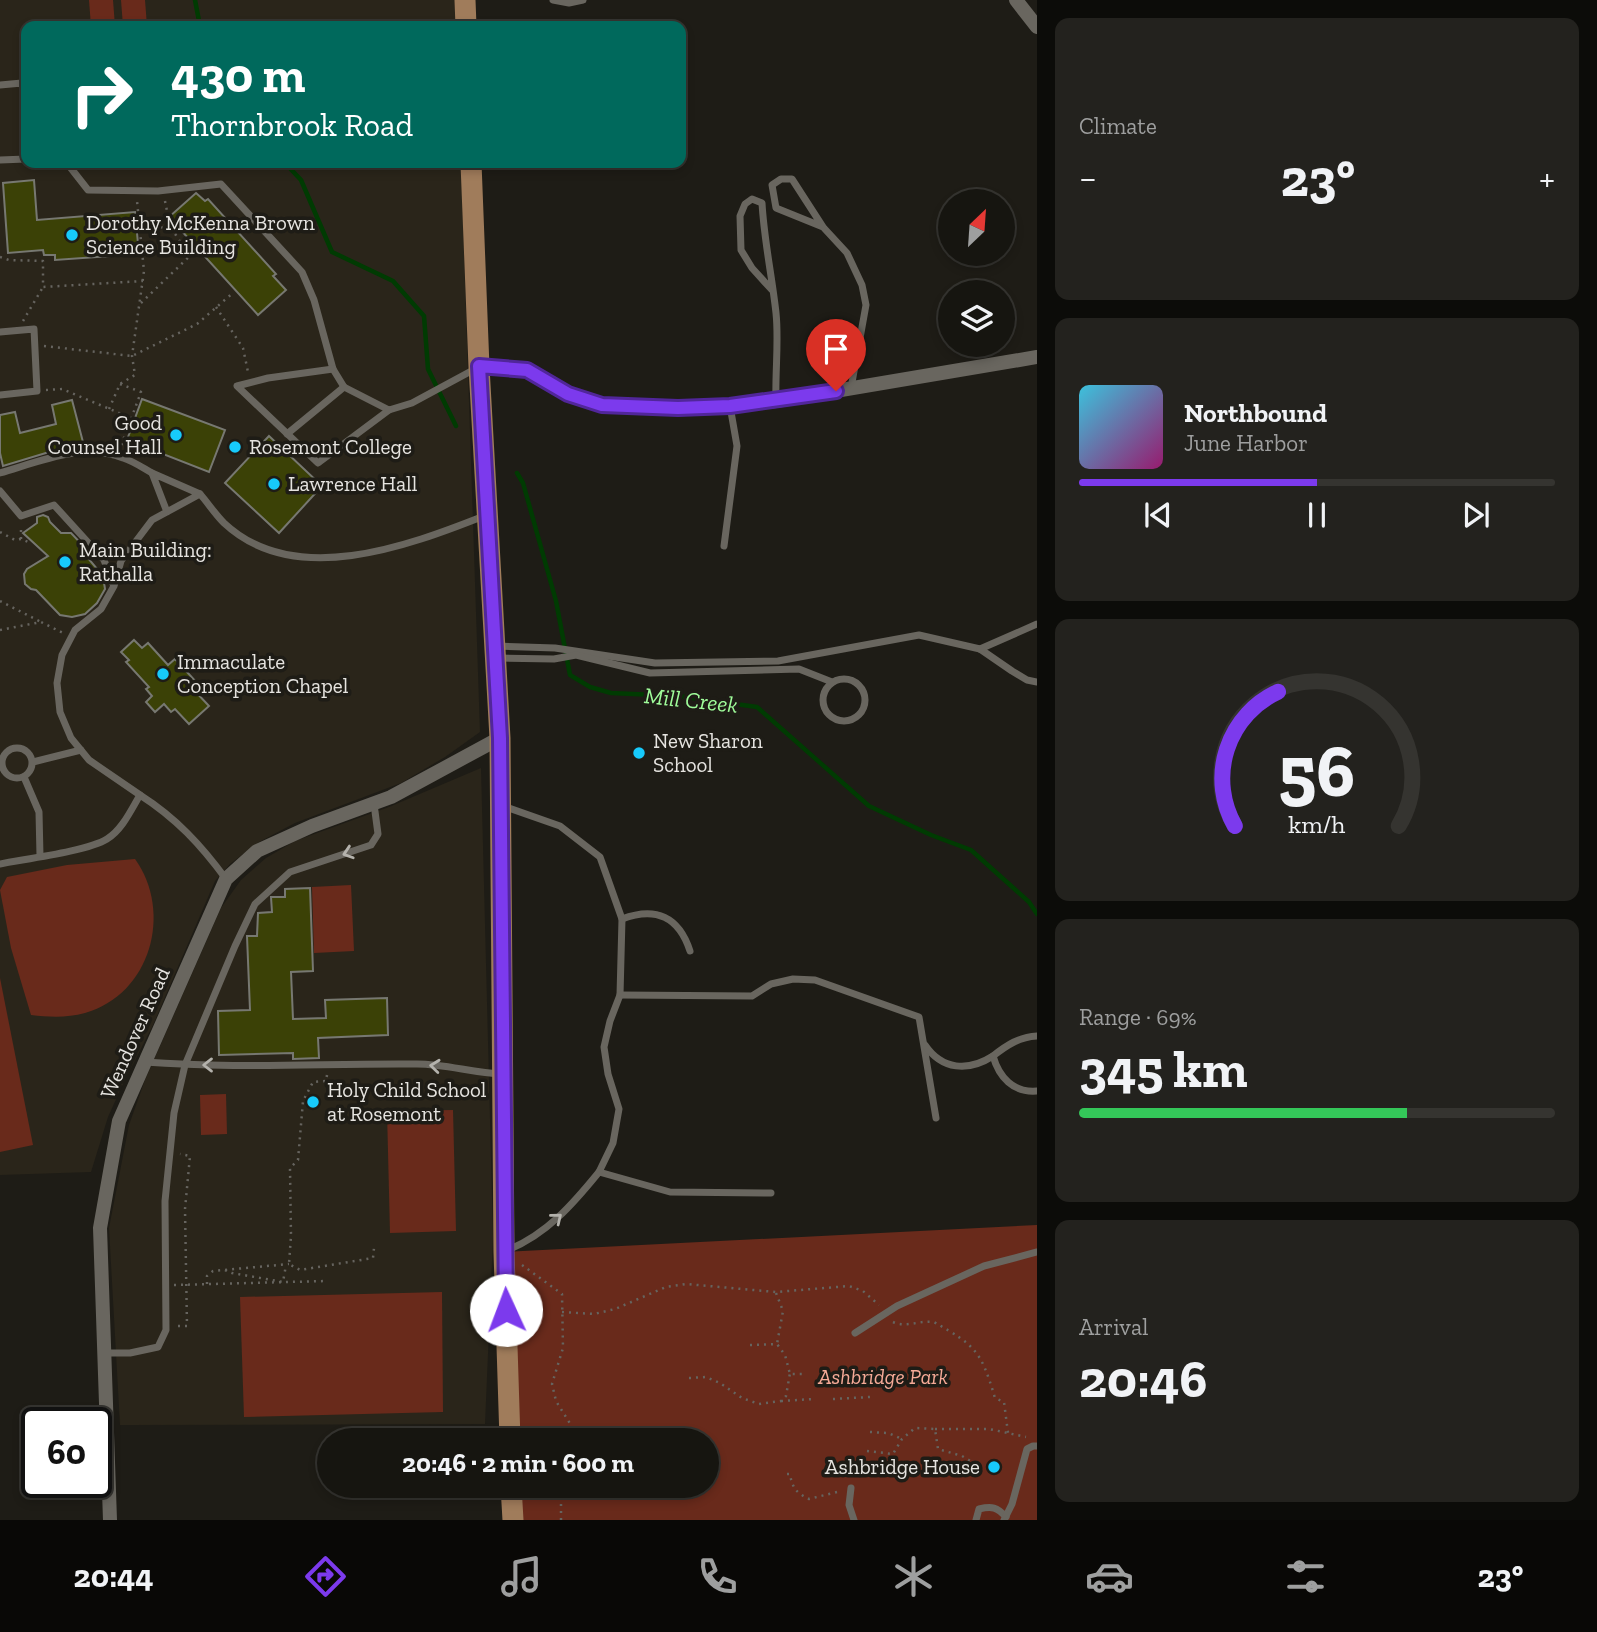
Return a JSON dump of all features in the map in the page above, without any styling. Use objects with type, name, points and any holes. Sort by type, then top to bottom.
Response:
[{"type":"main road","points":[[465,0],[466,21]]},
{"type":"main road","points":[[471,168],[470,371],[488,514],[500,738],[504,1252],[510,1428]]},
{"type":"main road","points":[[512,1498],[513,1520]]},
{"type":"street","points":[[1016,0],[1037,27]]},
{"type":"street","points":[[470,371],[527,370],[568,394],[602,405],[678,408],[730,406],[776,401],[1037,357],[1037,344]]},
{"type":"street","name":"Wendover Road","points":[[110,1520],[100,1228],[119,1121],[226,878],[257,851],[312,826],[374,804],[500,738]]},
{"type":"lane","points":[[553,0],[569,3],[583,0]]},
{"type":"lane","points":[[0,85],[21,83]]},
{"type":"lane","points":[[0,160],[21,159]]},
{"type":"lane","points":[[71,168],[88,190],[163,190],[221,184],[302,272],[333,369],[344,387],[389,410]]},
{"type":"lane","points":[[823,226],[776,208],[772,185],[781,179],[792,179],[823,226],[847,253],[862,285],[866,305],[851,389]]},
{"type":"lane","points":[[772,290],[752,268],[741,250],[740,216],[745,204],[752,199],[762,203],[776,314],[776,401]]},
{"type":"lane","points":[[0,332],[34,329],[37,391],[0,395]]},
{"type":"lane","points":[[333,369],[237,386],[318,463],[389,410],[412,403],[470,371]]},
{"type":"lane","points":[[287,434],[344,387]]},
{"type":"lane","points":[[724,546],[737,446],[730,406]]},
{"type":"lane","points":[[0,473],[52,458],[86,452],[117,456],[200,494],[225,524],[258,545],[295,557],[367,554],[429,538],[488,514]]},
{"type":"lane","points":[[152,472],[167,512]]},
{"type":"lane","points":[[0,491],[21,516],[54,505],[104,560],[114,586]]},
{"type":"lane","points":[[200,494],[152,520],[121,561],[114,586],[101,608],[75,630],[62,655],[57,683],[60,712],[71,738],[89,760],[166,812],[201,845],[226,878]]},
{"type":"lane","points":[[980,649],[1037,624]]},
{"type":"lane","points":[[496,652],[555,648],[655,663],[778,661],[919,635],[980,649],[1027,680],[1037,682]]},
{"type":"lane","points":[[496,652],[528,659],[554,659],[576,655],[650,673],[799,669],[832,682],[852,680],[862,688],[865,695],[864,708],[856,718],[843,722],[826,712],[824,692],[832,682]]},
{"type":"lane","points":[[16,747],[27,751],[33,762],[32,768],[24,777],[12,778],[3,770],[1,764],[5,753],[16,747]]},
{"type":"lane","points":[[33,762],[81,750]]},
{"type":"lane","points":[[24,777],[39,812],[40,856]]},
{"type":"lane","points":[[0,864],[87,847],[107,839],[122,825],[140,795]]},
{"type":"lane","points":[[104,1353],[130,1353],[158,1348],[166,1330],[165,1201],[174,1113],[185,1065],[255,904],[290,872],[371,845],[378,834],[374,804]]},
{"type":"lane","points":[[500,805],[560,826],[600,857],[622,919],[620,995],[604,1047],[608,1074],[619,1109],[613,1143],[599,1171],[568,1209],[528,1242],[504,1252]]},
{"type":"lane","points":[[622,919],[651,913],[665,917],[677,926],[690,951]]},
{"type":"lane","points":[[620,995],[752,996],[771,984],[793,979],[816,980],[919,1017],[936,1118]]},
{"type":"lane","points":[[923,1041],[930,1053],[941,1062],[968,1067],[981,1064],[1008,1044],[1037,1036]]},
{"type":"lane","points":[[993,1056],[997,1069],[1005,1080],[1017,1088],[1037,1091]]},
{"type":"lane","points":[[145,1062],[185,1065],[421,1064],[503,1074]]},
{"type":"lane","points":[[599,1171],[670,1192],[771,1193]]},
{"type":"lane","points":[[855,1333],[897,1306],[984,1266],[1037,1252]]},
{"type":"lane","points":[[1005,1518],[1012,1504],[1027,1450],[1035,1446]]},
{"type":"lane","points":[[851,1488],[849,1505],[854,1520]]},
{"type":"lane","points":[[976,1520],[979,1509],[991,1506],[1000,1510],[1005,1518]]},
{"type":"path","points":[[109,409],[120,384],[135,375],[132,356],[144,271],[136,190]]},
{"type":"path","points":[[163,190],[173,231],[190,257]]},
{"type":"path","points":[[139,224],[173,231]]},
{"type":"path","points":[[141,303],[197,250]]},
{"type":"path","points":[[0,257],[9,260],[43,261],[43,287],[17,331]]},
{"type":"path","points":[[43,287],[143,281]]},
{"type":"path","points":[[35,345],[132,356],[197,324],[234,292]]},
{"type":"path","points":[[216,307],[243,348],[250,383]]},
{"type":"path","points":[[117,456],[141,392],[120,384]]},
{"type":"path","points":[[37,391],[62,389],[131,418]]},
{"type":"path","points":[[0,532],[15,540],[28,542]]},
{"type":"path","points":[[0,601],[71,637]]},
{"type":"path","points":[[0,630],[41,622]]},
{"type":"path","points":[[283,1282],[291,1236],[290,1168],[298,1160],[303,1101],[313,1082],[326,1081],[327,1065]]},
{"type":"path","points":[[207,1284],[207,1276],[212,1270],[288,1264],[300,1270],[316,1269],[373,1258],[374,1248]]},
{"type":"path","points":[[504,1252],[562,1294],[563,1348],[552,1384],[556,1401],[573,1428]]},
{"type":"path","points":[[225,1270],[283,1282]]},
{"type":"path","points":[[164,1285],[326,1281]]},
{"type":"path","points":[[562,1312],[594,1314],[615,1309],[666,1287],[686,1284],[776,1292],[849,1286],[863,1291],[880,1306]]},
{"type":"path","points":[[776,1292],[783,1311],[777,1343],[785,1355],[790,1373],[786,1396],[781,1401]]},
{"type":"path","points":[[891,1320],[895,1324],[903,1325],[934,1322],[974,1347],[987,1371],[995,1398],[1004,1402],[1007,1433]]},
{"type":"path","points":[[750,1345],[777,1343]]},
{"type":"path","points":[[790,1373],[802,1374]]},
{"type":"path","points":[[689,1378],[706,1377],[742,1398],[759,1404],[814,1399]]},
{"type":"path","points":[[833,1399],[870,1397]]},
{"type":"path","points":[[867,1451],[893,1454],[902,1439],[915,1428],[989,1429],[1034,1439],[1035,1446]]},
{"type":"path","points":[[935,1429],[938,1449],[962,1456],[974,1464]]},
{"type":"path","points":[[870,1432],[888,1433],[902,1439]]},
{"type":"path","points":[[788,1474],[796,1491],[809,1499],[851,1488]]},
{"type":"path","points":[[561,1520],[562,1498]]},
{"type":"shaded area","name":"Rosemont College","points":[[0,0],[456,0],[457,21],[21,21],[21,168],[461,168],[480,732],[401,783],[295,823],[259,842],[230,864],[215,881],[153,1025],[108,1117],[91,1172],[0,1175]]},
{"type":"shaded area","name":"Holy Child School at Rosemont","points":[[481,768],[493,1237],[485,1424],[120,1425],[109,1228],[129,1125],[145,1080],[221,908],[241,880],[266,858],[295,841],[389,807]]},
{"type":"green space","points":[[89,0],[113,0],[115,21],[91,21]]},
{"type":"green space","points":[[121,0],[145,0],[147,21],[123,21]]},
{"type":"green space","points":[[135,859],[146,880],[152,903],[153,926],[149,949],[140,970],[126,988],[108,1003],[85,1013],[58,1017],[31,1015],[11,948],[0,890],[7,877],[67,865]]},
{"type":"green space","points":[[351,885],[354,951],[314,953],[312,887]]},
{"type":"green space","points":[[0,978],[33,1145],[0,1152]]},
{"type":"green space","points":[[226,1094],[227,1134],[201,1135],[200,1095]]},
{"type":"green space","points":[[453,1110],[456,1231],[390,1233],[387,1111]]},
{"type":"green space","name":"Ashbridge Park","points":[[1037,1225],[1037,1520],[513,1520],[512,1498],[719,1498],[719,1428],[510,1428],[504,1252]]},
{"type":"green space","points":[[442,1292],[443,1412],[244,1417],[240,1297]]},
{"type":"building","name":"Dorothy McKenna Brown Science Building","points":[[34,180],[37,220],[135,212],[139,254],[55,260],[55,255],[44,255],[43,250],[8,253],[3,183]]},
{"type":"building","points":[[196,193],[205,201],[208,199],[276,274],[273,276],[286,290],[258,315],[169,217]]},
{"type":"building","name":"Good Counsel Hall","points":[[142,399],[225,430],[209,472],[127,440]]},
{"type":"building","points":[[72,400],[84,446],[59,449],[3,466],[0,453],[0,415],[15,412],[20,433],[56,424],[52,405]]},
{"type":"building","name":"Lawrence Hall","points":[[269,436],[322,486],[279,533],[225,483]]},
{"type":"building","name":"Main Building: Rathalla","points":[[37,517],[48,517],[61,533],[71,533],[91,554],[87,557],[103,576],[105,589],[97,603],[85,614],[72,617],[60,615],[36,590],[25,584],[24,574],[27,569],[48,556],[23,533],[37,523]]},
{"type":"building","name":"Immaculate Conception Chapel","points":[[134,640],[142,648],[148,643],[168,665],[175,659],[198,684],[193,689],[209,706],[189,724],[175,709],[171,712],[164,704],[155,712],[146,702],[152,696],[146,689],[149,687],[126,662],[129,660],[121,652]]},
{"type":"building","name":"Holy Child School at Rosemont","points":[[310,888],[313,971],[291,972],[293,1019],[326,1018],[325,1000],[387,998],[388,1035],[318,1038],[319,1058],[293,1059],[293,1053],[219,1055],[218,1011],[250,1010],[247,936],[257,936],[258,913],[272,912],[271,897],[285,897],[285,889]]},
{"type":"waterway","name":"Mill Creek","points":[[195,0],[199,21]]},
{"type":"waterway","name":"Mill Creek","points":[[290,168],[301,180],[332,252],[393,281],[424,316],[428,369],[456,426]]},
{"type":"waterway","name":"Mill Creek","points":[[517,473],[523,483],[556,601],[570,675],[590,687],[611,693],[678,696],[757,707],[869,806],[971,850],[1029,902],[1037,914]]},
{"type":"place","name":"Dorothy McKenna Brown Science Building","points":[[72,235]]},
{"type":"place","name":"Good Counsel Hall","points":[[176,435]]},
{"type":"place","name":"Rosemont College","points":[[235,447]]},
{"type":"place","name":"Lawrence Hall","points":[[274,484]]},
{"type":"place","name":"Main Building: Rathalla","points":[[65,562]]},
{"type":"place","name":"Immaculate Conception Chapel","points":[[163,674]]},
{"type":"place","name":"New Sharon School","points":[[639,753]]},
{"type":"place","name":"Holy Child School at Rosemont","points":[[313,1102]]},
{"type":"place","name":"Ashbridge House","points":[[994,1467]]},
{"type":"route","points":[[506,1310],[500,738],[479,366],[527,370],[568,394],[602,405],[678,408],[730,406],[836,391]]}]
